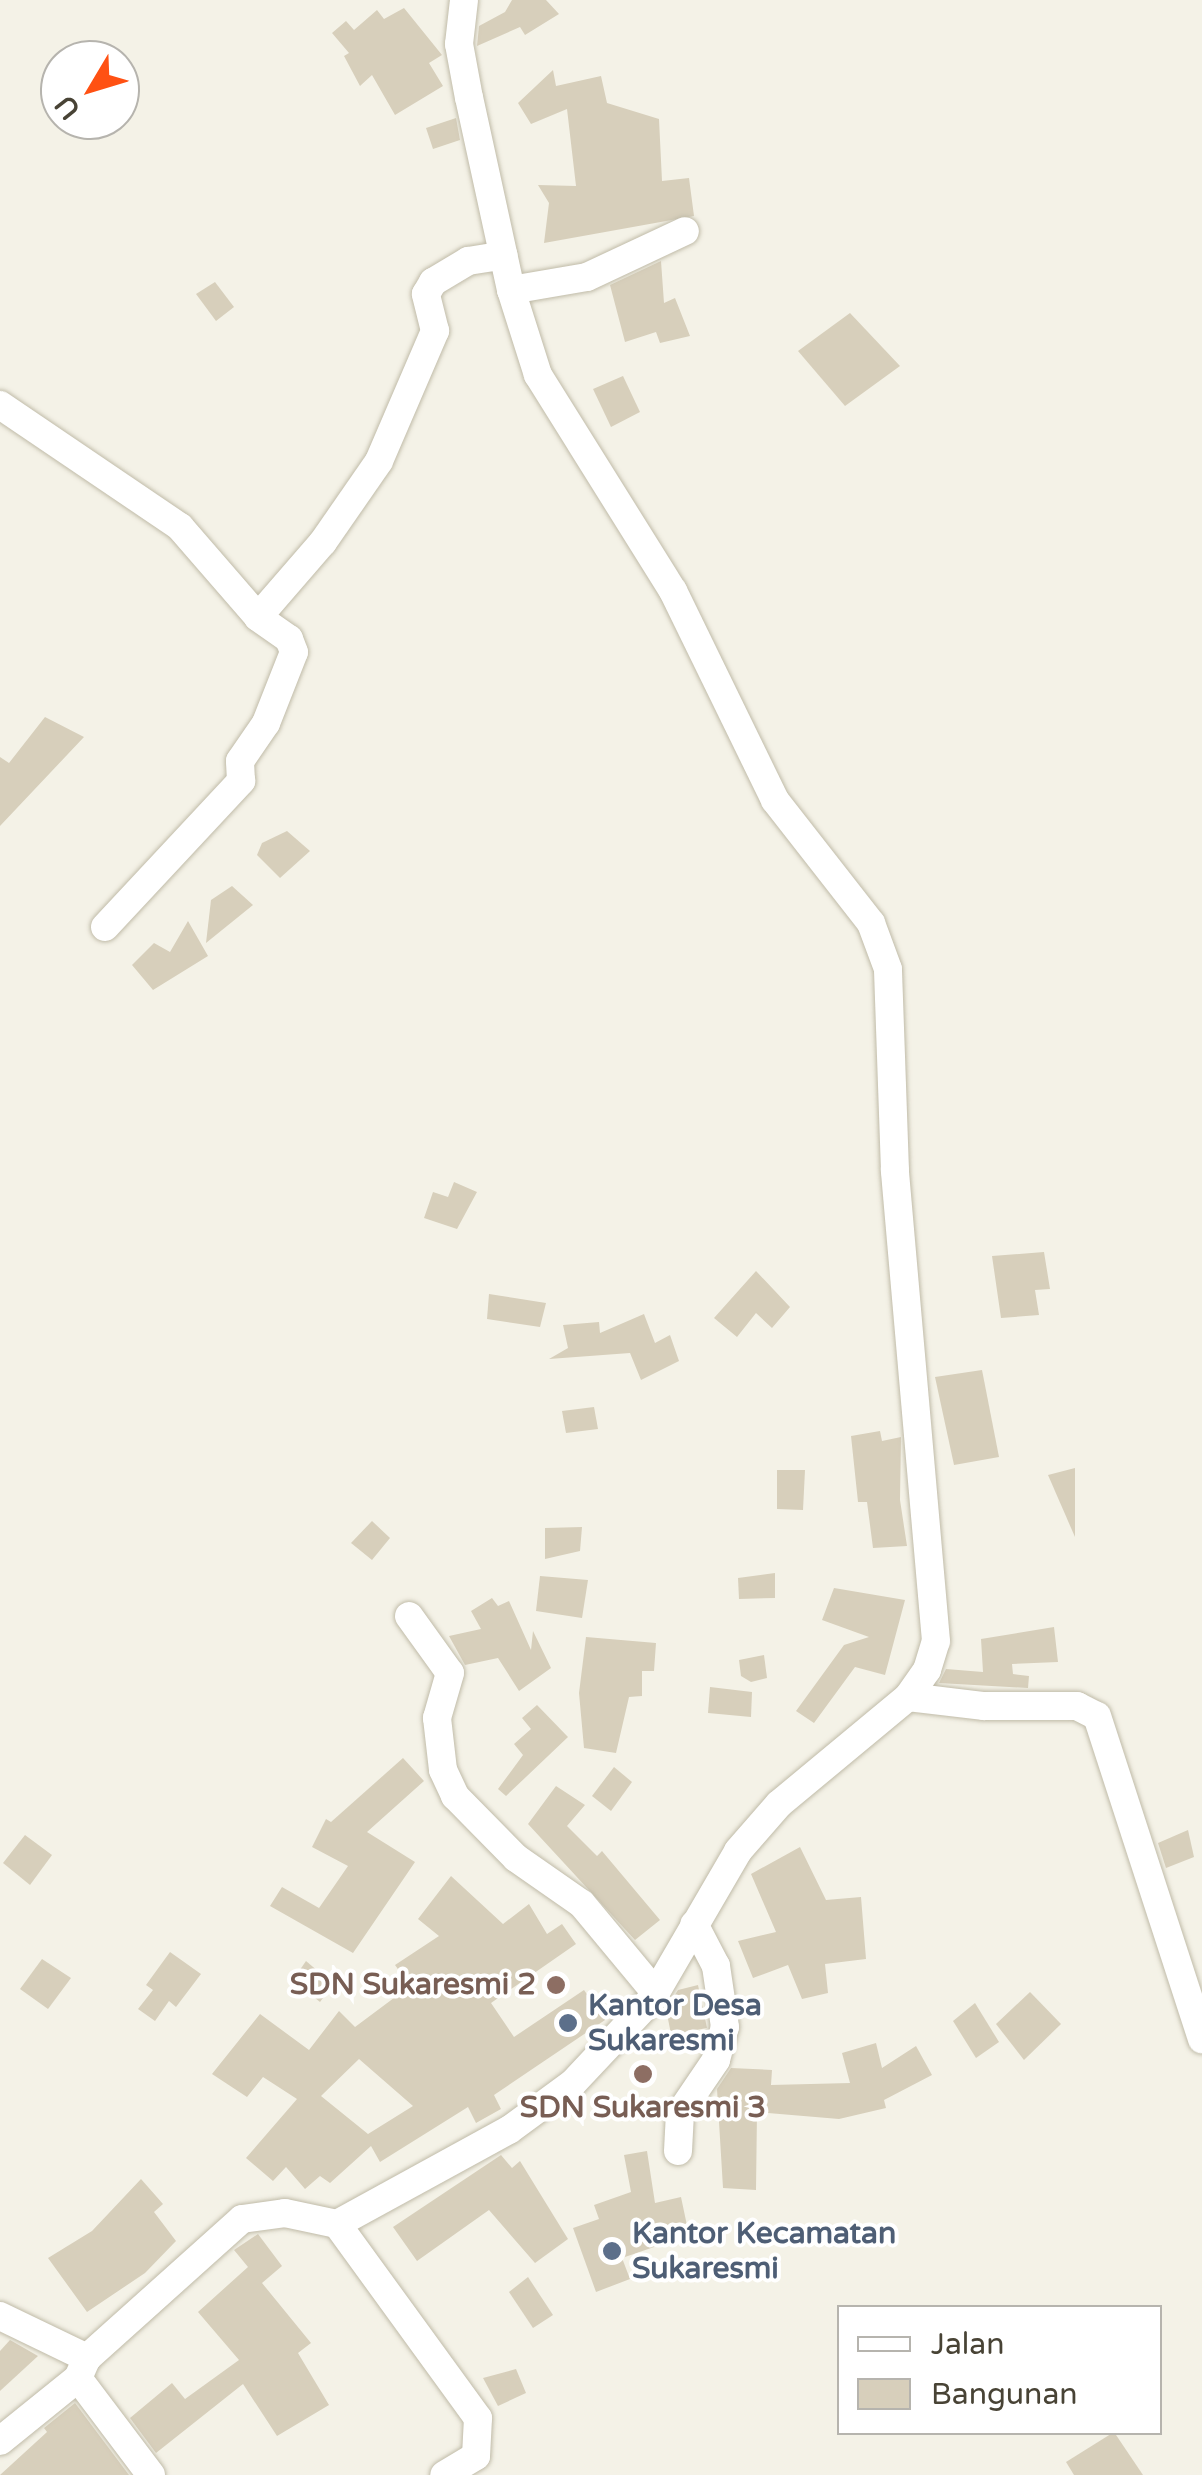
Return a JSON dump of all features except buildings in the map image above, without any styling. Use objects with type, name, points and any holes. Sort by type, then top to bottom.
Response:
[{"type":"street","points":[[0,2440],[242,2219],[285,2213],[337,2224],[509,2130],[573,2083],[656,1992],[738,1852],[779,1804],[908,1697],[927,1670],[936,1641],[895,1171],[888,969],[871,924],[775,800],[673,590],[572,437],[538,375],[511,290],[459,44],[464,0]]},
{"type":"street","points":[[511,290],[587,277],[685,231]]},
{"type":"street","points":[[258,617],[323,542],[379,461],[436,331],[426,294],[433,282],[468,260],[504,255]]},
{"type":"street","points":[[0,406],[180,526],[258,617],[290,639],[294,652],[266,723],[240,761],[241,781],[106,928]]},
{"type":"street","points":[[409,1616],[450,1673],[437,1718],[450,1788],[483,1830],[582,1904],[656,1992]]},
{"type":"street","points":[[908,1697],[984,1706],[1077,1706],[1097,1716],[1202,2039]]},
{"type":"street","points":[[678,2151],[680,2113],[716,2060],[725,2027],[716,1966],[694,1924]]},
{"type":"street","points":[[337,2224],[478,2418],[476,2456],[444,2475]]},
{"type":"street","points":[[0,2316],[83,2368],[151,2475]]},
{"type":"place","name":"SDN Sukaresmi 2","points":[[556,1985]]},
{"type":"place","name":"Kantor Desa Sukaresmi","points":[[568,2023]]},
{"type":"place","name":"SDN Sukaresmi 3","points":[[643,2074]]},
{"type":"place","name":"Kantor Kecamatan Sukaresmi","points":[[612,2251]]}]
